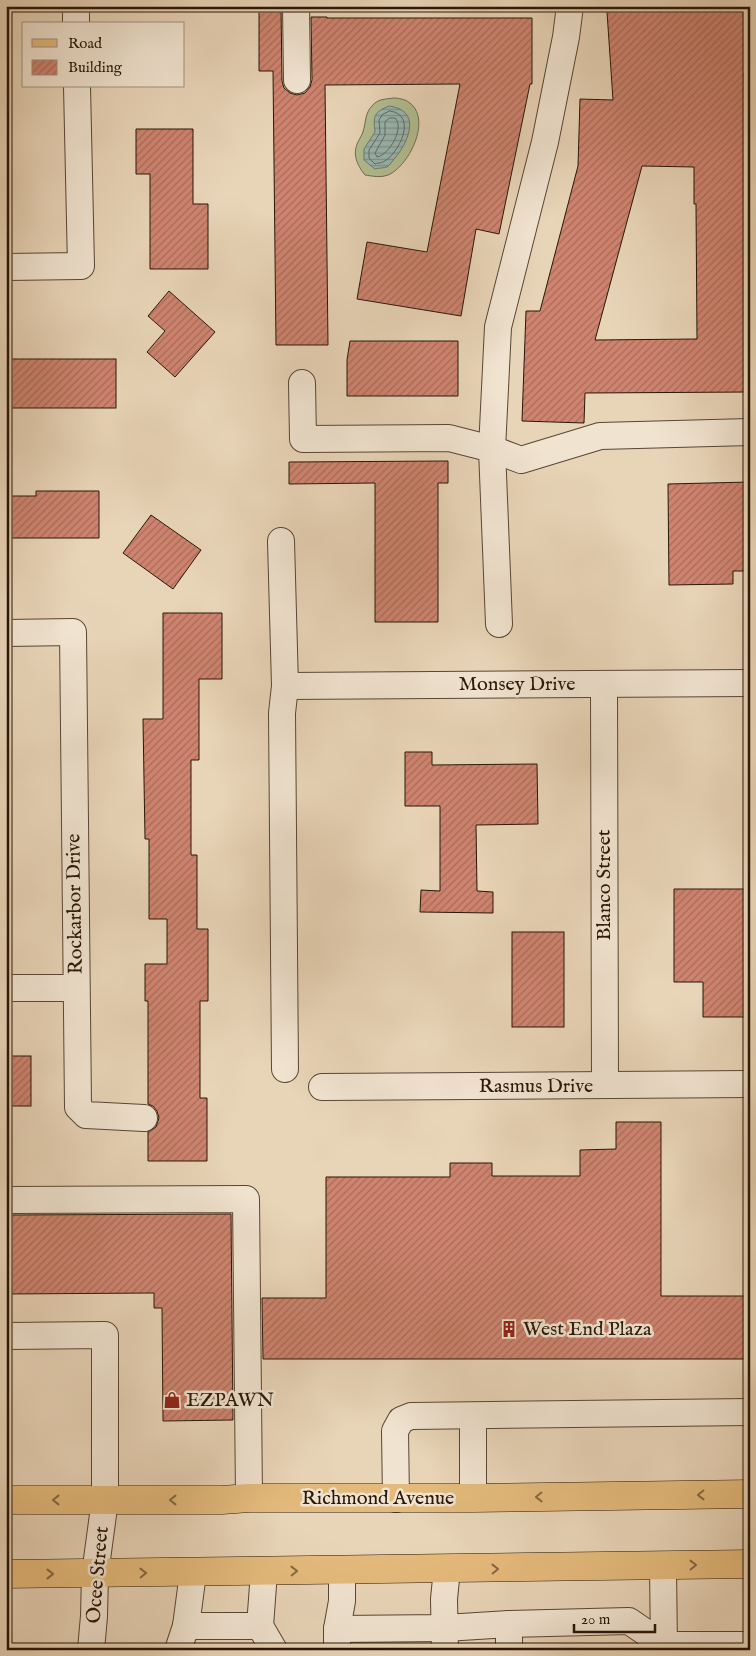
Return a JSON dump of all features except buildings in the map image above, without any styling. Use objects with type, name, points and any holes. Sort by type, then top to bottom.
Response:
[{"type":"main road","name":"Richmond Avenue","points":[[6,1500],[396,1499],[750,1494]]},
{"type":"main road","points":[[6,1574],[342,1571],[750,1564]]},
{"type":"street","points":[[76,6],[76,22]]},
{"type":"street","points":[[296,6],[297,80]]},
{"type":"street","points":[[499,624],[492,448],[498,328],[545,142],[566,37],[570,6]]},
{"type":"street","points":[[6,267],[81,266],[77,88]]},
{"type":"street","points":[[302,383],[303,439],[448,438],[492,448],[521,460],[600,436],[750,432]]},
{"type":"street","points":[[281,541],[285,686],[282,713],[285,1070]]},
{"type":"street","name":"Rockarbor Drive","points":[[6,633],[73,632],[78,1107],[86,1115],[144,1118]]},
{"type":"street","name":"Monsey Drive","points":[[285,686],[750,683]]},
{"type":"street","name":"Blanco Street","points":[[604,684],[605,1085]]},
{"type":"street","points":[[6,988],[76,988]]},
{"type":"street","name":"Rasmus Drive","points":[[322,1086],[750,1084]]},
{"type":"street","points":[[6,1200],[246,1199],[250,1498]]},
{"type":"street","name":"Ocee Street","points":[[6,1336],[105,1335],[105,1500],[95,1574],[91,1650]]},
{"type":"street","points":[[396,1499],[395,1431],[401,1420],[411,1416],[750,1412]]},
{"type":"street","points":[[472,1416],[472,1498]]},
{"type":"street","points":[[663,1566],[664,1648]]},
{"type":"street","points":[[445,1639],[444,1599],[447,1569]]},
{"type":"street","points":[[342,1571],[342,1601],[337,1640],[445,1639],[509,1624],[629,1621],[664,1648],[750,1645]]},
{"type":"street","points":[[192,1572],[182,1638],[260,1626]]},
{"type":"street","points":[[264,1572],[260,1626],[274,1650]]},
{"type":"street","points":[[509,1624],[509,1650]]},
{"type":"green space","points":[[394,98],[405,100],[414,107],[418,116],[419,128],[416,139],[411,151],[396,170],[388,175],[376,177],[365,175],[358,163],[355,151],[363,132],[367,115],[376,102]]},
{"type":"water","points":[[389,106],[406,113],[410,127],[405,143],[389,165],[375,169],[364,160],[364,149],[375,132],[374,122],[377,113]]},
{"type":"place","name":"West End Plaza","points":[[509,1329]]},
{"type":"place","name":"EZPAWN","points":[[172,1400]]}]
